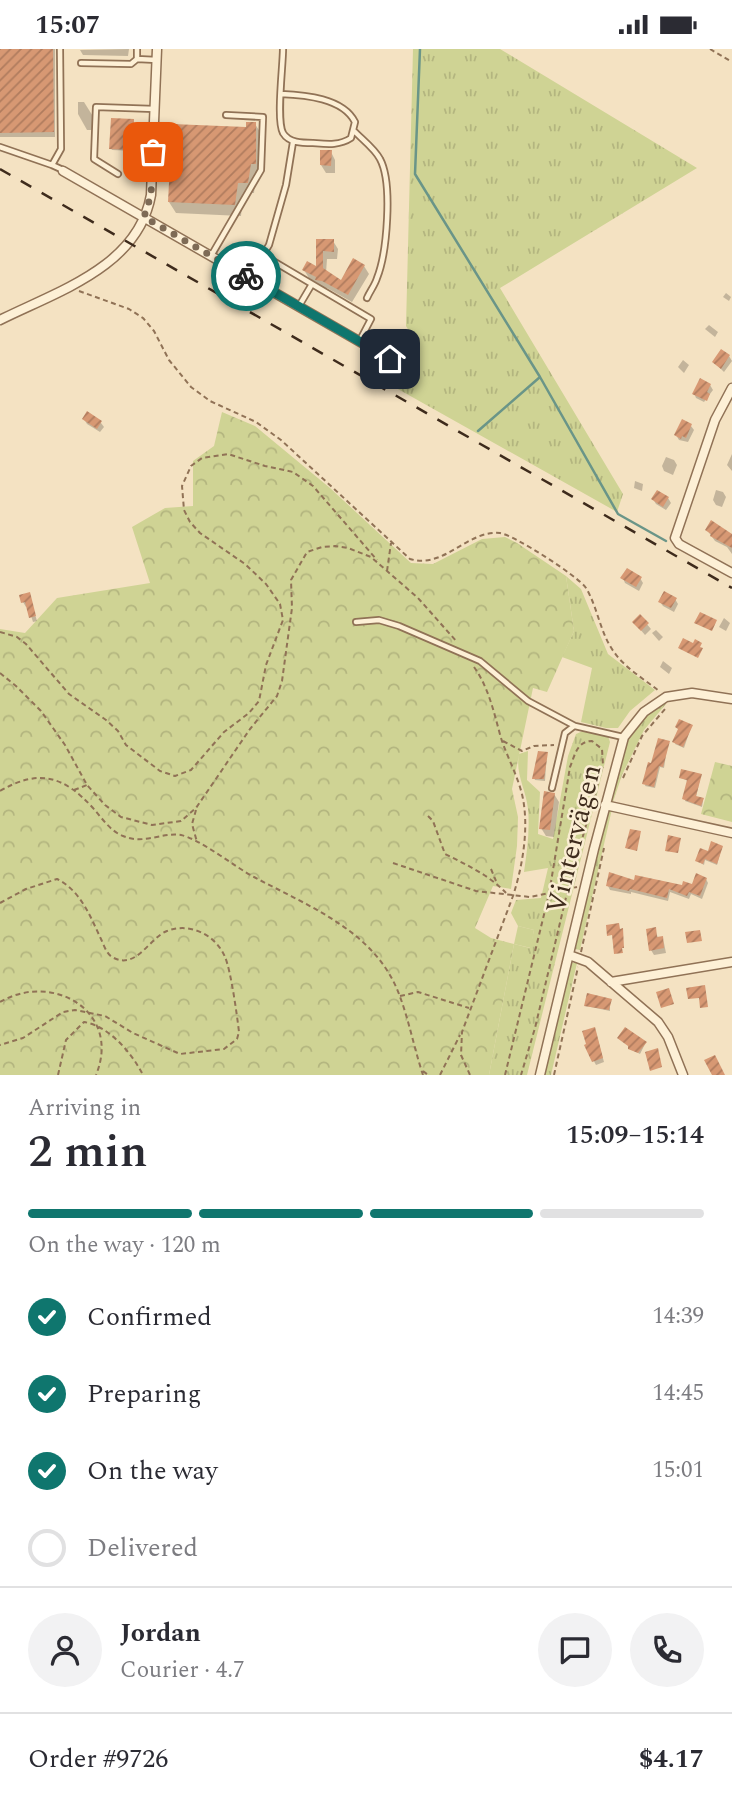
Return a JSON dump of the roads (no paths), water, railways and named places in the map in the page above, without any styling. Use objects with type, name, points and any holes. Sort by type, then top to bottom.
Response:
[{"type":"street","points":[[0,320],[100,270],[122,253],[144,217],[151,195],[157,49]]},
{"type":"street","points":[[63,170],[390,359]]},
{"type":"street","points":[[732,389],[715,420],[675,538],[680,544],[732,573]]},
{"type":"street","name":"Vintervägen","points":[[540,1075],[624,737],[644,712],[666,697],[692,693],[732,699]]},
{"type":"street","points":[[605,805],[732,833]]},
{"type":"street","points":[[569,955],[580,958],[611,982],[663,1029],[683,1075]]},
{"type":"street","points":[[611,982],[732,962]]},
{"type":"lane","points":[[52,165],[61,149],[60,49]]},
{"type":"lane","points":[[137,49],[137,59]]},
{"type":"lane","points":[[281,94],[317,98],[342,108],[352,115],[355,122],[351,138],[335,144],[293,142],[283,134],[280,121],[281,94],[283,49]]},
{"type":"lane","points":[[81,62],[131,64],[137,59],[156,60]]},
{"type":"lane","points":[[118,173],[94,159],[96,107],[155,109]]},
{"type":"lane","points":[[211,256],[261,170],[263,117],[226,115]]},
{"type":"lane","points":[[354,131],[379,157],[385,171],[387,198],[383,248],[378,277],[367,297]]},
{"type":"lane","points":[[249,277],[269,244],[279,214],[293,142]]},
{"type":"lane","points":[[0,148],[63,170]]},
{"type":"lane","points":[[263,255],[371,319],[360,341]]},
{"type":"lane","points":[[299,306],[312,283]]},
{"type":"lane","points":[[356,622],[379,619],[467,656],[491,669],[528,701],[575,726],[624,737]]},
{"type":"lane","points":[[552,788],[565,733],[575,726]]},
{"type":"waterway","points":[[420,49],[415,174],[540,377],[618,514],[666,541]]},
{"type":"waterway","points":[[478,431],[540,377]]},
{"type":"railway","points":[[0,169],[732,588]]}]
